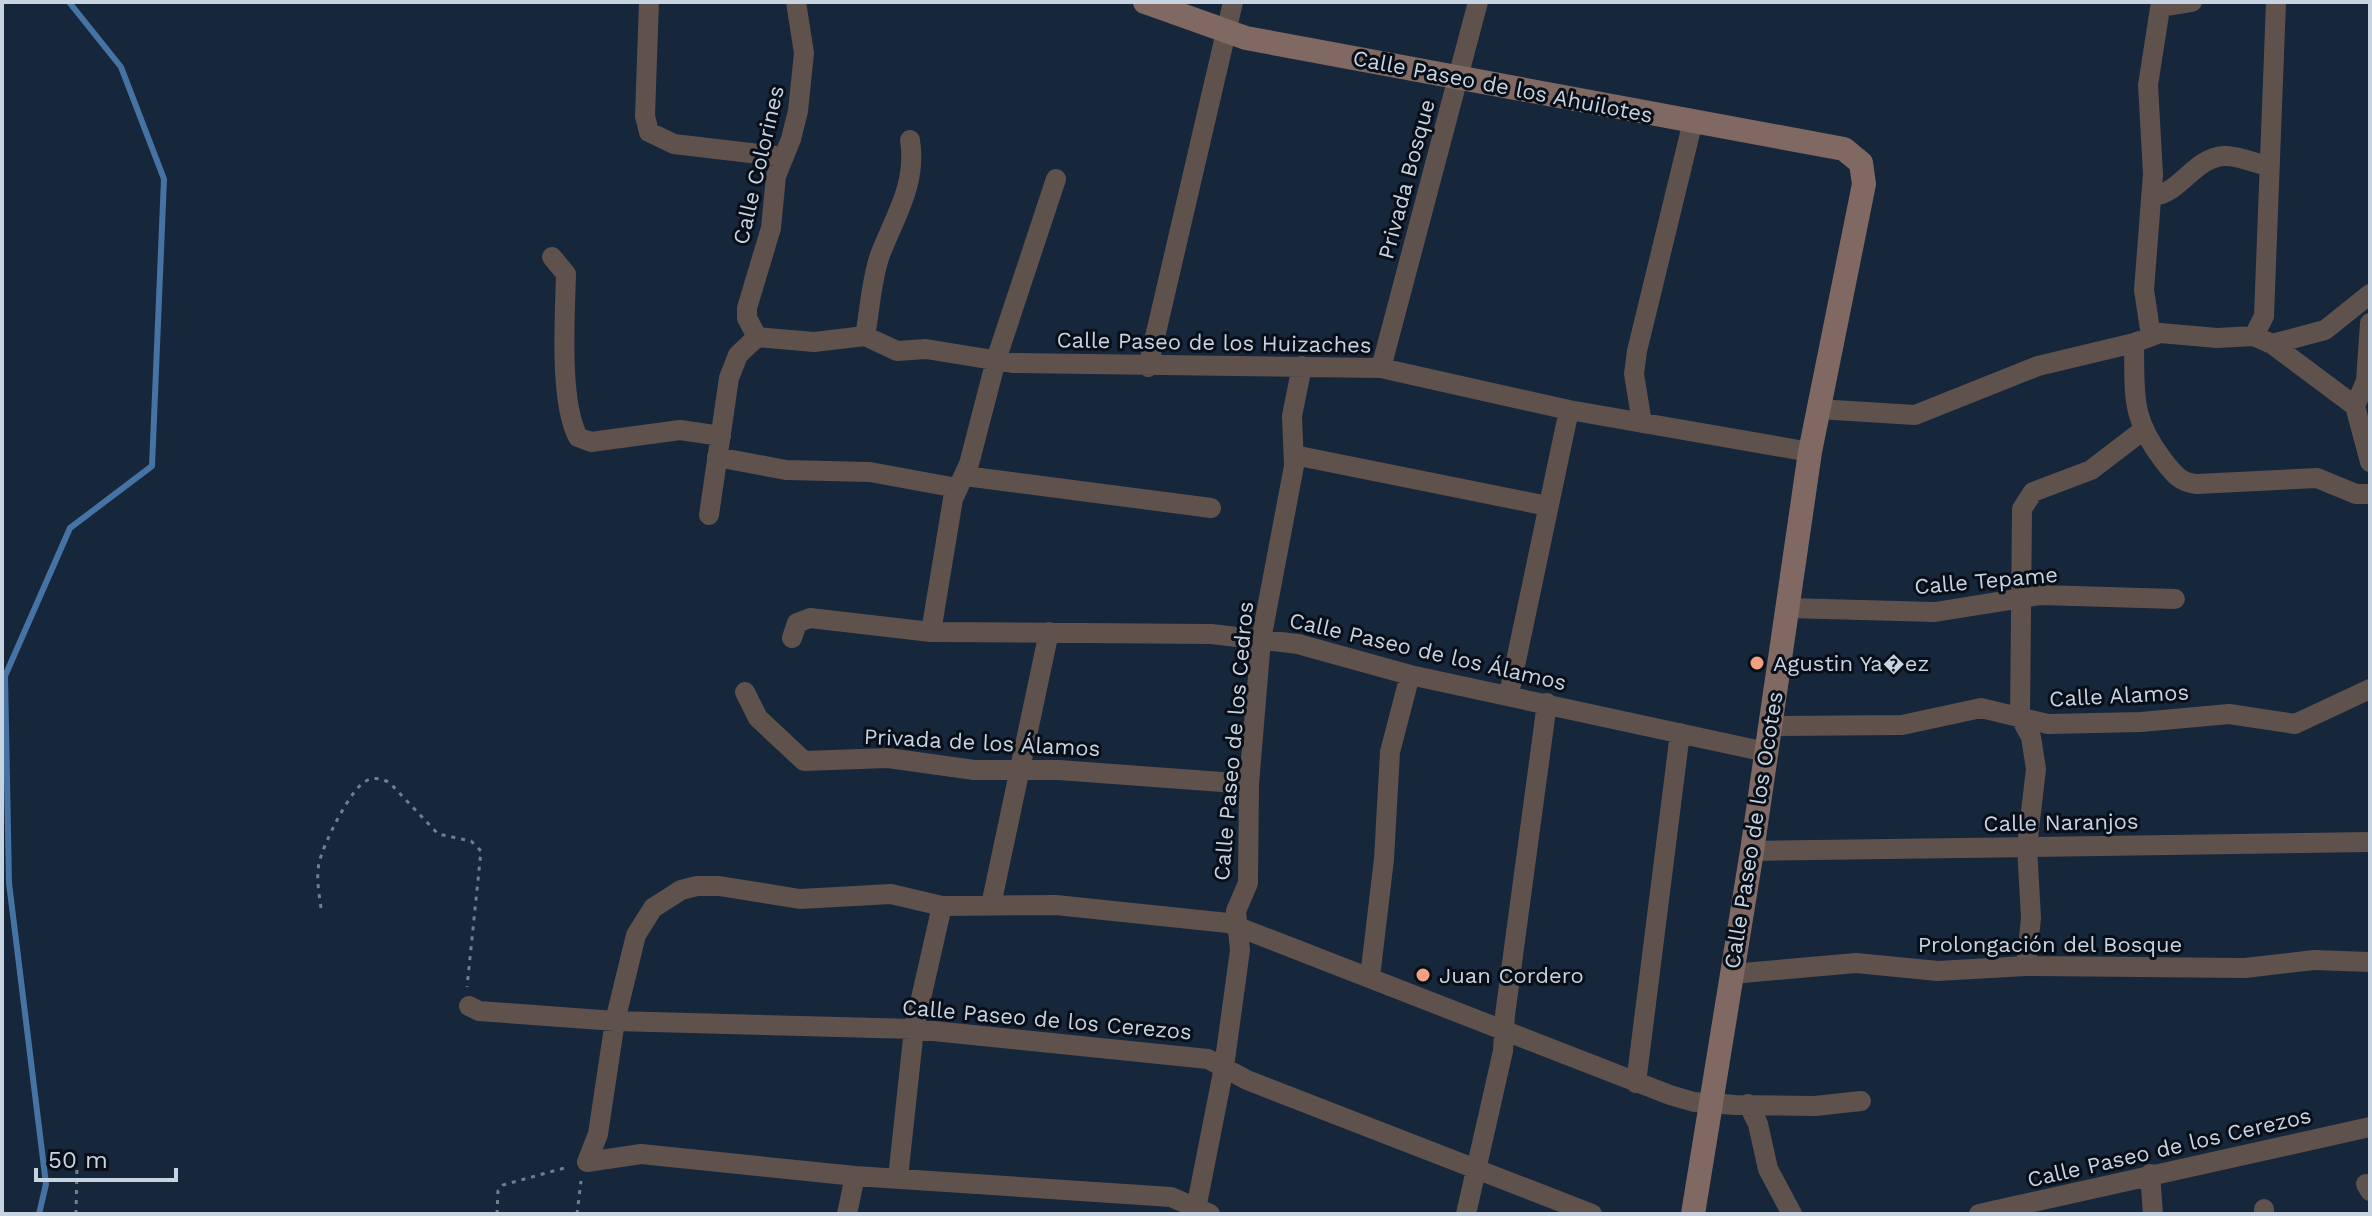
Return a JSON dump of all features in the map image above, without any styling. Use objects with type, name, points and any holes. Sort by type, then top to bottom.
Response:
[{"type":"street","points":[[649,2],[645,116],[649,132],[674,144],[784,157]]},
{"type":"street","name":"Calle Colorines","points":[[757,337],[747,318],[747,308],[771,228],[776,176],[791,139],[802,80],[804,53],[796,2]]},
{"type":"street","name":"Calle Paseo de los Ahuilotes","points":[[1145,2],[1226,33],[1844,149],[1861,163]]},
{"type":"street","points":[[1148,367],[1233,2]]},
{"type":"street","name":"Privada Bosque","points":[[1381,368],[1478,2]]},
{"type":"street","points":[[2192,2],[2161,4],[2148,85],[2151,196],[2137,413],[2142,431],[2183,481],[2197,484],[2317,478],[2356,494],[2370,494]]},
{"type":"street","points":[[2263,340],[2276,2]]},
{"type":"street","points":[[1642,423],[1635,386],[1637,351],[1693,121]]},
{"type":"street","points":[[865,336],[880,255],[906,197],[913,158],[910,140]]},
{"type":"street","points":[[2151,196],[2166,193],[2200,164],[2223,156],[2268,166]]},
{"type":"street","name":"Calle Paseo de los Ocotes","points":[[1693,1214],[1752,851],[1810,452],[1864,184],[1861,163]]},
{"type":"street","points":[[931,632],[961,482],[996,360],[1056,179]]},
{"type":"street","points":[[552,257],[566,274],[565,342],[570,407],[576,433],[582,440],[680,430],[721,436]]},
{"type":"street","points":[[1818,409],[1915,415],[2038,366],[2170,331],[2217,338],[2263,340],[2325,330],[2370,294]]},
{"type":"street","points":[[2355,406],[2366,381],[2370,323]]},
{"type":"street","name":"Calle Paseo de los Huizaches","points":[[757,337],[814,342],[865,336],[897,351],[926,349],[996,360],[1148,367],[1381,368],[1569,410],[1810,452]]},
{"type":"street","points":[[709,515],[733,366],[757,337]]},
{"type":"street","points":[[2263,340],[2355,406],[2370,462]]},
{"type":"street","name":"Calle Paseo de los Cedros","points":[[1200,1211],[1240,950],[1236,911],[1248,883],[1249,784],[1261,640],[1294,455],[1292,416],[1302,366]]},
{"type":"street","points":[[1509,694],[1569,410]]},
{"type":"street","points":[[2026,966],[2031,918],[2027,846],[2035,752],[2020,717],[2022,509],[2033,492],[2091,470],[2142,431]]},
{"type":"street","points":[[1294,455],[1548,506]]},
{"type":"street","points":[[717,457],[798,471],[870,472],[1211,508]]},
{"type":"street","name":"Calle Tepame","points":[[1787,608],[1935,612],[2022,596],[2175,599]]},
{"type":"street","name":"Calle Paseo de los Álamos","points":[[792,638],[797,623],[805,618],[931,632],[1183,632],[1261,640],[1354,657],[1410,675],[1766,752]]},
{"type":"street","points":[[991,905],[1017,770],[1049,632]]},
{"type":"street","points":[[1370,977],[1384,859],[1390,752],[1410,675]]},
{"type":"street","name":"Calle Alamos","points":[[1769,726],[1902,725],[1981,708],[2064,724],[2141,722],[2229,714],[2295,724],[2370,689]]},
{"type":"street","name":"Privada de los Álamos","points":[[745,692],[758,718],[804,761],[876,758],[974,770],[1059,770],[1249,784]]},
{"type":"street","points":[[1466,1214],[1503,1051],[1547,703]]},
{"type":"street","points":[[1636,1083],[1680,733]]},
{"type":"street","name":"Calle Naranjos","points":[[1752,851],[2370,842]]},
{"type":"street","points":[[1200,1211],[1171,1197],[855,1176],[641,1154],[587,1162],[598,1134],[615,1021],[643,918],[681,890],[719,886],[800,899],[891,894],[942,906],[1111,909],[1238,926],[1670,1095],[1711,1103],[1815,1106],[1861,1101]]},
{"type":"street","points":[[898,1178],[914,1029],[942,906]]},
{"type":"street","name":"Prolongación del Bosque","points":[[1731,974],[1856,963],[1938,971],[2026,966],[2245,968],[2314,960],[2370,962]]},
{"type":"street","name":"Calle Paseo de los Cerezos","points":[[469,1006],[479,1011],[615,1021],[914,1029],[1202,1058],[1247,1080],[1592,1214]]},
{"type":"street","points":[[1748,1104],[1758,1124],[1768,1169],[1792,1214]]},
{"type":"street","name":"Calle Paseo de los Cerezos","points":[[1979,1214],[2370,1127]]},
{"type":"street","points":[[2150,1174],[2153,1214]]},
{"type":"street","points":[[847,1214],[855,1176]]},
{"type":"path","points":[[321,908],[318,865],[324,847],[353,794],[364,781],[382,779],[390,783],[428,826],[449,837],[475,843],[481,851],[466,996],[469,1006]]},
{"type":"path","points":[[497,1214],[498,1191],[503,1185],[587,1162],[577,1214]]},
{"type":"path","points":[[76,1214],[77,1165]]},
{"type":"waterway","points":[[39,1214],[46,1184],[9,883],[5,676],[70,528],[152,466],[164,179],[121,67],[69,2]]},
{"type":"place","name":"Agustin Ya�ez","points":[[1757,663]]},
{"type":"place","name":"Juan Cordero","points":[[1423,975]]}]
